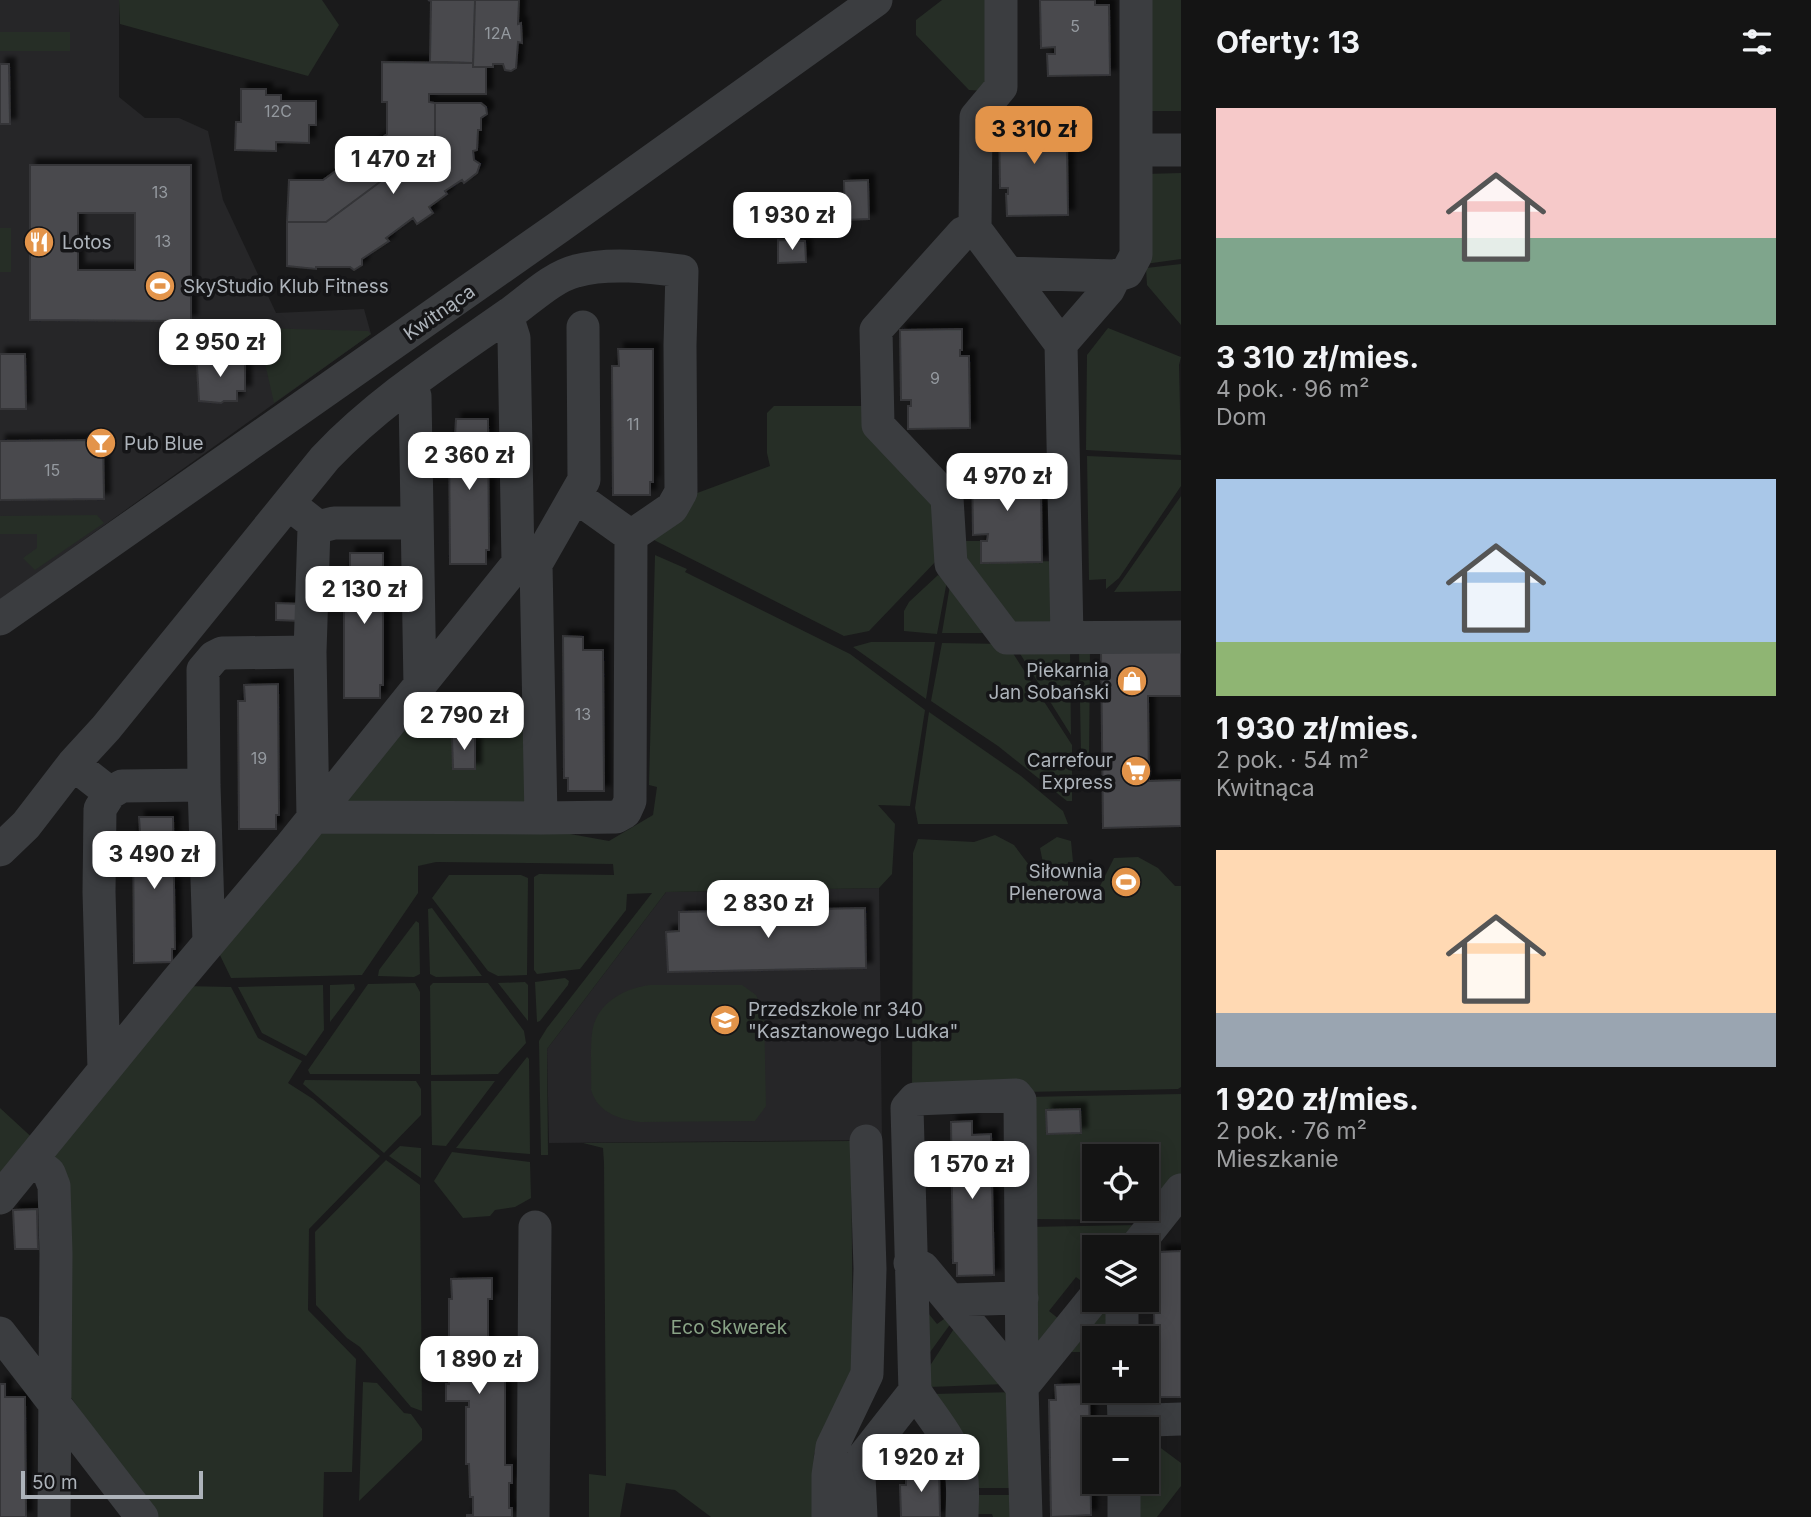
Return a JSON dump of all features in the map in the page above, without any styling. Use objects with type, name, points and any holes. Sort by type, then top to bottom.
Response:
[{"type":"street","name":"Kwitnąca","points":[[0,619],[876,0]]},
{"type":"street","points":[[1001,0],[1001,87],[976,117],[975,229],[1061,344],[1067,638]]},
{"type":"street","points":[[1009,273],[1115,276],[1127,272],[1136,255],[1136,0]]},
{"type":"street","points":[[1137,150],[1181,150]]},
{"type":"street","points":[[975,229],[962,233],[876,330],[878,425],[947,498],[951,564],[1007,638],[1181,637]]},
{"type":"street","points":[[0,850],[26,825],[325,458],[353,429],[461,346],[552,284],[576,271],[646,267],[682,271],[681,492],[672,508],[631,536]]},
{"type":"street","points":[[1061,344],[1108,290],[1115,276]]},
{"type":"street","points":[[435,314],[461,346]]},
{"type":"street","points":[[507,316],[514,338],[541,818]]},
{"type":"street","points":[[0,1198],[420,687],[527,564],[575,496],[584,480],[583,327]]},
{"type":"street","points":[[410,384],[415,396],[420,687]]},
{"type":"street","points":[[575,496],[631,536]]},
{"type":"street","points":[[289,504],[312,522],[314,528],[310,652],[313,817]]},
{"type":"street","points":[[314,528],[334,523],[417,523]]},
{"type":"street","points":[[313,817],[616,817],[625,812],[630,802],[631,536]]},
{"type":"street","points":[[179,638],[210,661]]},
{"type":"street","points":[[209,942],[203,670],[222,653],[310,652]]},
{"type":"street","points":[[73,764],[110,793]]},
{"type":"street","points":[[104,1069],[100,809],[110,793],[122,786],[204,785]]},
{"type":"street","points":[[962,1517],[962,1474],[959,1463],[915,1391],[907,1108],[915,1099],[1016,1095],[1022,1109],[1022,1387],[1026,1517]]},
{"type":"street","points":[[828,1517],[828,1475],[832,1447],[867,1374],[870,1269],[866,1141]]},
{"type":"street","points":[[33,1159],[49,1173],[54,1186],[54,1517]]},
{"type":"street","points":[[1145,1235],[1181,1190]]},
{"type":"street","points":[[533,1517],[535,1227]]},
{"type":"street","points":[[910,1263],[923,1268],[1022,1387]]},
{"type":"street","points":[[950,1300],[1022,1298]]},
{"type":"street","points":[[1022,1387],[1083,1312]]},
{"type":"street","points":[[0,1333],[142,1517]]},
{"type":"street","points":[[861,1517],[859,1476],[864,1456],[915,1391]]},
{"type":"street","points":[[1123,1414],[1181,1419]]},
{"type":"street","points":[[1124,1494],[1124,1517]]},
{"type":"shaded area","points":[[0,0],[119,0],[119,97],[145,118],[179,118],[208,131],[223,200],[276,313],[364,309],[371,334],[0,600]]},
{"type":"shaded area","name":"Przedszkole nr 340 \"Kasztanowego Ludka\"","points":[[879,888],[882,1140],[549,1143],[547,1049],[666,892]]},
{"type":"green space","points":[[119,0],[322,0],[339,25],[308,76],[120,24]]},
{"type":"green space","points":[[942,0],[995,0],[986,91],[969,90],[916,35],[916,20]]},
{"type":"green space","points":[[1142,0],[1181,0],[1181,111],[1143,111]]},
{"type":"green space","points":[[0,32],[70,32],[70,51],[0,51]]},
{"type":"green space","points":[[1181,173],[1181,259],[1145,264],[1145,174]]},
{"type":"green space","points":[[0,228],[11,228],[11,272],[0,272]]},
{"type":"green space","points":[[1181,264],[1181,325],[1147,285],[1146,268]]},
{"type":"green space","points":[[257,328],[368,331],[371,334],[274,403]]},
{"type":"green space","points":[[1108,328],[1181,357],[1181,455],[1086,450],[1087,355]]},
{"type":"green space","points":[[774,406],[869,406],[942,499],[939,558],[869,631],[844,636],[648,537],[681,499],[770,466],[767,453],[767,413]]},
{"type":"green space","points":[[1087,456],[1181,460],[1181,486],[1119,578],[1106,589],[1106,579],[1089,580]]},
{"type":"green space","points":[[1181,496],[1181,591],[1114,592]]},
{"type":"green space","points":[[97,515],[104,523],[35,570],[23,558],[37,548],[37,534],[0,534],[0,516]]},
{"type":"green space","points":[[955,541],[981,541],[981,563],[1058,561],[1055,617],[1047,625],[1011,630]]},
{"type":"green space","points":[[655,555],[850,654],[925,710],[910,806],[878,805],[895,824],[892,874],[879,888],[666,892],[547,1049],[548,1155],[541,1155],[539,1041],[652,893],[627,894],[626,910],[580,969],[537,974],[534,970],[534,877],[539,874],[614,875],[613,864],[436,862],[418,866],[418,893],[362,975],[231,978],[216,947],[415,707],[456,721],[488,699],[512,698],[522,718],[548,830],[609,841],[653,815],[657,787],[649,785]]},
{"type":"green space","points":[[938,575],[947,581],[937,634],[904,631],[904,611],[909,602]]},
{"type":"green space","points":[[950,585],[987,633],[942,633]]},
{"type":"green space","points":[[871,642],[935,642],[926,699],[853,647]]},
{"type":"green space","points":[[942,643],[1007,644],[1072,745],[1072,801],[1067,801],[998,746],[931,701]]},
{"type":"green space","points":[[1014,644],[1070,649],[1071,735]]},
{"type":"green space","points":[[1079,649],[1090,649],[1089,760],[1081,752]]},
{"type":"green space","points":[[929,712],[1021,776],[1063,811],[1068,824],[918,824],[915,808]]},
{"type":"green space","points":[[995,835],[1014,845],[1032,869],[1043,863],[1040,848],[1057,837],[1071,841],[1073,862],[1068,862],[1068,897],[1094,898],[1114,858],[1138,857],[1158,868],[1175,886],[1181,886],[1181,1087],[1024,1092],[912,1088],[913,853],[918,839],[974,842]]},
{"type":"green space","points":[[449,875],[521,875],[528,878],[527,975],[498,976],[488,971],[432,898]]},
{"type":"green space","points":[[432,908],[482,976],[436,977],[430,974],[428,909]]},
{"type":"green space","points":[[416,921],[419,923],[420,974],[414,977],[378,976],[379,970]]},
{"type":"green space","points":[[565,978],[569,981],[568,985],[537,1022],[535,982]]},
{"type":"green space","points":[[525,982],[528,985],[528,1021],[498,983]]},
{"type":"green space","points":[[415,983],[420,992],[420,1074],[310,1074],[308,1070],[368,984]]},
{"type":"green space","points":[[433,983],[488,983],[524,1031],[526,1043],[498,1074],[431,1075],[430,986]]},
{"type":"green space","points":[[354,984],[355,989],[330,1022],[330,985]]},
{"type":"green space","points":[[323,985],[324,1030],[306,1056],[262,1033],[238,987]]},
{"type":"green space","points":[[650,985],[742,985],[756,995],[764,1013],[766,1106],[755,1121],[640,1122],[610,1114],[594,1098],[591,1090],[591,1047],[594,1024],[603,1008],[616,997]]},
{"type":"green space","points":[[183,986],[231,987],[258,1038],[302,1061],[288,1083],[313,1099],[380,1156],[309,1229],[308,1310],[356,1359],[352,1472],[324,1472],[323,1517],[154,1517],[70,1396],[52,1151]]},
{"type":"green space","points":[[527,1057],[530,1154],[456,1148]]},
{"type":"green space","points":[[305,1080],[416,1081],[421,1089],[421,1115],[384,1153],[303,1084]]},
{"type":"green space","points":[[431,1081],[495,1081],[446,1146],[432,1145]]},
{"type":"green space","points":[[1181,1094],[1181,1178],[1159,1206],[1159,1144],[1082,1144],[1082,1219],[1029,1219],[1026,1097]]},
{"type":"green space","points":[[0,1108],[38,1143],[0,1187]]},
{"type":"green space","name":"Eco Skwerek","points":[[851,1141],[853,1362],[851,1373],[814,1454],[812,1517],[711,1517],[675,1490],[626,1483],[620,1517],[589,1517],[589,1474],[606,1476],[604,1163],[603,1148],[583,1143]]},
{"type":"green space","points":[[400,1146],[421,1148],[421,1178],[389,1156]]},
{"type":"green space","points":[[452,1152],[530,1162],[531,1198],[515,1207],[495,1210],[490,1216],[463,1218],[434,1181]]},
{"type":"green space","points":[[386,1160],[420,1185],[422,1411],[411,1407],[360,1347],[347,1338],[316,1305],[315,1232]]},
{"type":"green space","points":[[1139,1225],[1133,1235],[1082,1235],[1082,1282],[1076,1277],[1049,1311],[1065,1324],[1036,1360],[1027,1227]]},
{"type":"green space","points":[[920,1303],[937,1324],[951,1314],[954,1319],[920,1366]]},
{"type":"green space","points":[[1102,1312],[1114,1312],[1115,1326],[1087,1326]]},
{"type":"green space","points":[[957,1324],[1005,1384],[930,1387],[922,1378]]},
{"type":"green space","points":[[1082,1331],[1082,1352],[1060,1352]]},
{"type":"green space","points":[[363,1382],[377,1383],[404,1413],[411,1414],[422,1429],[422,1440],[359,1501]]},
{"type":"green space","points":[[1016,1392],[1018,1488],[971,1488],[933,1394]]},
{"type":"green space","points":[[1159,1447],[1181,1463],[1181,1486],[1157,1517],[1132,1517],[1133,1494],[1159,1494]]},
{"type":"green space","points":[[971,1495],[1018,1495],[1019,1517],[971,1514]]},
{"type":"building","points":[[428,0],[475,0],[473,63],[430,62],[431,1]]},
{"type":"building","points":[[475,0],[519,0],[518,24],[521,23],[522,43],[518,42],[516,68],[511,71],[505,70],[503,64],[473,67]]},
{"type":"building","points":[[1040,0],[1095,0],[1095,5],[1109,5],[1110,75],[1048,76],[1047,54],[1055,54],[1055,47],[1041,48]]},
{"type":"building","points":[[382,62],[473,63],[473,67],[486,67],[486,94],[429,94],[429,102],[435,103],[435,141],[326,222],[287,222],[289,180],[323,180],[387,134],[387,102],[382,102]]},
{"type":"building","points":[[0,64],[9,64],[10,124],[0,124]]},
{"type":"building","points":[[241,89],[266,89],[266,95],[281,95],[281,101],[316,101],[316,125],[309,125],[309,143],[276,142],[276,151],[235,150],[236,122],[241,122]]},
{"type":"building","points":[[435,103],[481,103],[486,107],[487,114],[481,118],[481,130],[478,130],[477,150],[473,151],[474,160],[480,164],[477,173],[464,183],[462,180],[445,191],[447,194],[429,207],[433,213],[417,224],[413,218],[386,238],[389,241],[362,259],[362,265],[354,270],[350,267],[316,269],[287,266],[287,222],[326,222],[435,141]]},
{"type":"building","points":[[1061,117],[1059,145],[1067,146],[1068,215],[1007,216],[1008,188],[1000,188],[999,118]]},
{"type":"building","points":[[30,165],[191,165],[191,321],[30,320]],"holes":[[[78,213],[135,213],[135,270],[78,270]]]},
{"type":"building","points":[[868,180],[869,219],[845,220],[844,181]]},
{"type":"building","points":[[778,240],[805,241],[806,262],[778,263]]},
{"type":"building","points":[[962,329],[960,356],[969,356],[970,428],[908,429],[908,406],[911,406],[911,400],[901,400],[900,330]]},
{"type":"building","points":[[618,349],[653,349],[653,482],[650,482],[650,495],[613,495],[612,366],[619,366]]},
{"type":"building","points":[[0,354],[25,354],[26,409],[0,409]]},
{"type":"building","points":[[197,355],[216,361],[245,361],[245,391],[237,391],[237,401],[199,401],[197,366],[193,363],[193,358]]},
{"type":"building","points":[[456,419],[488,419],[489,550],[486,550],[486,564],[450,564],[449,436],[455,436]]},
{"type":"building","points":[[103,440],[104,499],[0,500],[0,441]]},
{"type":"building","points":[[1034,464],[1032,492],[1041,492],[1042,562],[981,563],[981,541],[987,541],[988,534],[973,535],[972,465]]},
{"type":"building","points":[[350,553],[383,553],[383,685],[380,685],[380,698],[344,698],[344,570],[350,570]]},
{"type":"building","points":[[276,603],[302,604],[301,621],[276,620]]},
{"type":"building","points":[[563,636],[583,637],[583,650],[603,650],[604,791],[568,791],[568,778],[564,778]]},
{"type":"building","points":[[1181,649],[1181,696],[1148,696],[1149,781],[1181,780],[1181,826],[1103,828],[1101,650]]},
{"type":"building","points":[[278,684],[279,815],[276,815],[276,829],[239,829],[238,701],[245,701],[244,685]]},
{"type":"building","points":[[452,736],[475,736],[475,769],[453,769]]},
{"type":"building","points":[[139,817],[173,817],[175,949],[172,949],[172,962],[134,963],[133,832],[140,832]]},
{"type":"building","points":[[865,908],[866,968],[668,972],[666,932],[679,931],[679,912]]},
{"type":"building","points":[[1080,1109],[1081,1133],[1047,1134],[1046,1110]]},
{"type":"building","points":[[972,1121],[972,1135],[991,1134],[994,1275],[957,1276],[957,1263],[953,1263],[951,1122]]},
{"type":"building","points":[[37,1209],[38,1249],[15,1249],[13,1210]]},
{"type":"building","points":[[1181,1251],[1181,1397],[1159,1397],[1159,1326],[1154,1326],[1154,1312],[1159,1312],[1160,1252]]},
{"type":"building","points":[[492,1278],[492,1299],[488,1299],[488,1351],[485,1356],[505,1356],[505,1465],[512,1465],[509,1508],[512,1508],[512,1517],[467,1517],[473,1515],[469,1464],[466,1464],[466,1407],[469,1407],[469,1401],[446,1401],[446,1384],[449,1384],[451,1279]]},
{"type":"building","points":[[0,1384],[5,1384],[5,1397],[25,1397],[26,1517],[0,1517]]},
{"type":"building","points":[[1082,1384],[1082,1403],[1089,1403],[1090,1417],[1082,1417],[1082,1494],[1091,1494],[1091,1515],[1051,1517],[1049,1400],[1056,1400],[1055,1385]]},
{"type":"building","points":[[939,1468],[940,1517],[901,1517],[900,1485],[906,1485],[906,1469]]},
{"type":"place","name":"Lotos","points":[[39,242]]},
{"type":"place","name":"SkyStudio Klub Fitness","points":[[160,286]]},
{"type":"place","name":"Pub Blue","points":[[101,443]]},
{"type":"place","name":"Piekarnia Jan Sobański","points":[[1132,681]]},
{"type":"place","name":"Carrefour Express","points":[[1136,771]]},
{"type":"place","name":"Siłownia Plenerowa","points":[[1126,882]]},
{"type":"place","name":"Przedszkole nr 340 \"Kasztanowego Ludka\"","points":[[725,1020]]}]
